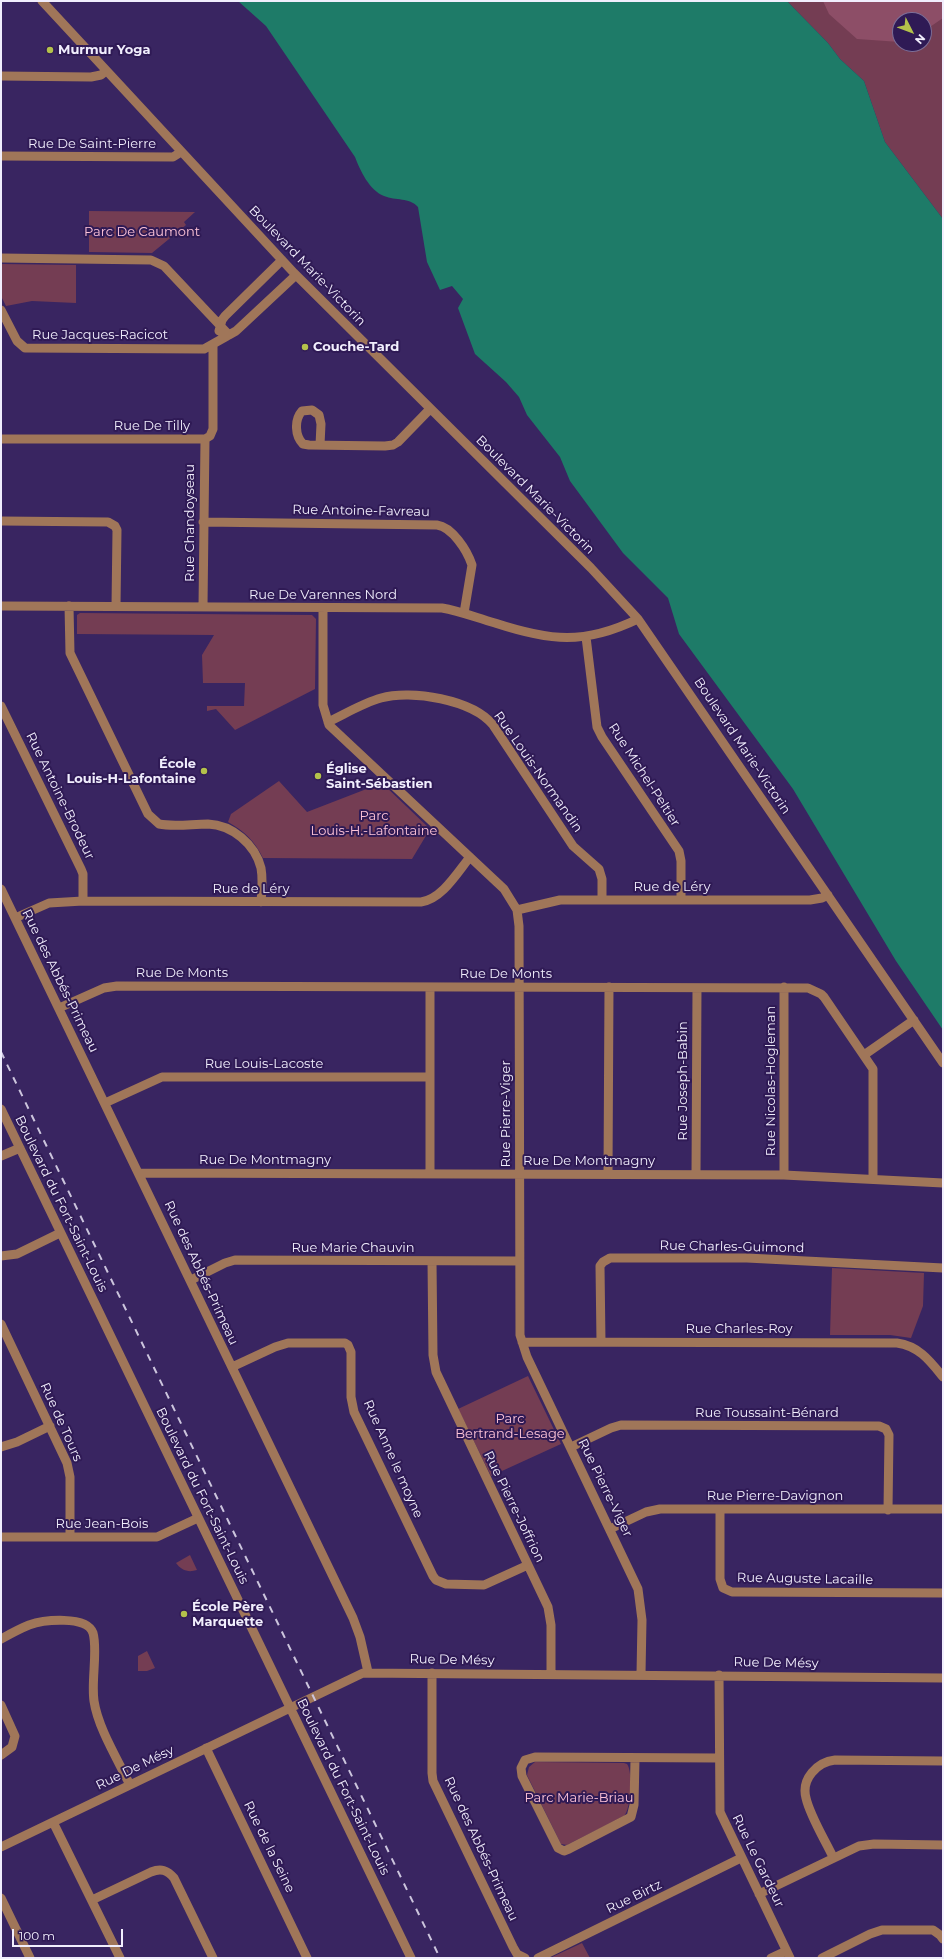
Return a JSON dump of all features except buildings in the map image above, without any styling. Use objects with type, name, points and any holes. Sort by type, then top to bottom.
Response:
[{"type":"street","name":"Boulevard Marie-Victorin","points":[[42,1],[296,275],[591,568],[638,619],[943,1062]]},
{"type":"street","points":[[1,76],[91,77],[102,75],[106,71]]},
{"type":"street","name":"Rue De Saint-Pierre","points":[[1,156],[173,157],[181,152]]},
{"type":"street","points":[[1,258],[151,260],[164,266],[229,335]]},
{"type":"street","points":[[215,342],[225,316],[282,260]]},
{"type":"street","name":"Rue Jacques-Racicot","points":[[1,310],[17,341],[25,348],[204,349],[236,331],[296,275]]},
{"type":"street","name":"Rue De Tilly","points":[[1,439],[205,439],[210,436],[213,429],[215,342]]},
{"type":"street","points":[[320,445],[392,445],[430,409]]},
{"type":"street","name":"Rue Chandoyseau","points":[[203,606],[205,439]]},
{"type":"street","points":[[1,521],[112,523],[117,530],[116,606]]},
{"type":"street","name":"Rue Antoine-Favreau","points":[[203,522],[444,526],[451,532],[472,564],[464,613]]},
{"type":"street","name":"Rue De Varennes Nord","points":[[1,606],[442,608],[464,613],[537,635],[572,638],[586,638],[604,633],[638,619]]},
{"type":"street","points":[[69,606],[70,654],[148,814],[159,824],[209,824],[224,828],[240,836],[252,849],[259,861],[262,876],[261,902]]},
{"type":"street","name":"Rue Pierre-Viger","points":[[323,608],[323,705],[328,722],[335,731],[504,889],[517,910],[519,926],[519,1327],[522,1342],[633,1576],[640,1598],[642,1620],[641,1674]]},
{"type":"street","name":"Rue Michel-Peltier","points":[[586,638],[598,727],[602,737],[679,851],[681,861],[681,900]]},
{"type":"street","name":"Rue Louis-Normandin","points":[[328,722],[372,701],[394,695],[430,697],[452,702],[480,713],[493,725],[574,846],[599,869],[602,879],[602,900]]},
{"type":"street","name":"Rue Antoine-Brodeur","points":[[1,706],[83,874],[82,901]]},
{"type":"street","name":"Rue de Léry","points":[[15,918],[49,903],[82,901],[426,902],[439,894],[470,857]]},
{"type":"street","name":"Rue des Abbés-Primeau","points":[[1,889],[353,1618],[360,1637],[368,1672]]},
{"type":"street","name":"Rue de Léry","points":[[517,910],[554,900],[810,900],[822,898],[828,895]]},
{"type":"street","name":"Rue De Monts","points":[[59,1008],[104,988],[117,986],[808,988],[821,994],[871,1065],[874,1074],[873,1179]]},
{"type":"street","points":[[430,987],[430,1173]]},
{"type":"street","points":[[608,1174],[609,987]]},
{"type":"street","name":"Rue Joseph-Babin","points":[[696,1174],[697,988]]},
{"type":"street","name":"Rue Nicolas-Hogleman","points":[[784,988],[784,1175]]},
{"type":"street","points":[[864,1055],[914,1020]]},
{"type":"street","name":"Rue Louis-Lacoste","points":[[105,1103],[162,1077],[430,1077]]},
{"type":"street","name":"Boulevard du Fort-Saint-Louis","points":[[1,1109],[411,1958]]},
{"type":"street","points":[[1,1156],[20,1148]]},
{"type":"street","name":"Rue De Montmagny","points":[[139,1173],[784,1175],[943,1183]]},
{"type":"street","points":[[1,1256],[17,1254],[60,1233]]},
{"type":"street","name":"Rue Charles-Guimond","points":[[601,1342],[600,1266],[603,1262],[610,1258],[747,1258],[943,1268]]},
{"type":"street","name":"Rue Marie Chauvin","points":[[190,1280],[225,1263],[235,1260],[519,1261]]},
{"type":"street","name":"Rue Pierre-Joffrion","points":[[432,1261],[433,1355],[436,1372],[551,1616],[551,1674]]},
{"type":"street","name":"Rue de Tours","points":[[1,1324],[69,1469],[70,1536]]},
{"type":"street","name":"Rue Anne le moyne","points":[[232,1367],[275,1347],[288,1343],[341,1342],[348,1345],[351,1352],[351,1397],[354,1412],[436,1580],[446,1584],[484,1585],[528,1565]]},
{"type":"street","name":"Rue Charles-Roy","points":[[522,1342],[897,1343],[905,1344],[918,1350],[930,1360],[943,1377]]},
{"type":"street","name":"Rue Toussaint-Bénard","points":[[571,1447],[611,1428],[621,1425],[883,1427],[889,1435],[888,1510]]},
{"type":"street","points":[[1,1447],[17,1442],[50,1426]]},
{"type":"street","name":"Rue Auguste Lacaille","points":[[720,1509],[720,1579],[723,1588],[728,1591],[943,1593]]},
{"type":"street","name":"Rue Pierre-Davignon","points":[[610,1529],[653,1510],[943,1509]]},
{"type":"street","name":"Rue Jean-Bois","points":[[1,1537],[157,1537],[198,1518]]},
{"type":"street","points":[[1,1639],[29,1625],[46,1621],[80,1621],[90,1628],[94,1639],[94,1701],[101,1723],[130,1785]]},
{"type":"street","name":"Rue De Mésy","points":[[1,1847],[359,1674],[368,1672],[943,1678]]},
{"type":"street","name":"Rue des Abbés-Primeau","points":[[432,1672],[433,1781],[513,1947],[517,1954],[525,1958]]},
{"type":"street","name":"Rue Le Gardeur","points":[[720,1675],[718,1758],[720,1812],[788,1954]]},
{"type":"street","points":[[1,1705],[15,1736],[12,1747],[1,1755]]},
{"type":"street","name":"Rue de la Seine","points":[[206,1748],[308,1958]]},
{"type":"street","points":[[635,1759],[634,1805],[631,1817],[569,1850],[564,1851],[558,1848],[522,1776],[522,1764],[525,1760],[535,1757],[635,1759],[718,1758]]},
{"type":"street","points":[[833,1857],[805,1798],[806,1783],[814,1769],[826,1762],[835,1760],[943,1761]]},
{"type":"street","points":[[53,1822],[120,1958]]},
{"type":"street","points":[[759,1894],[833,1857],[866,1844],[943,1844]]},
{"type":"street","name":"Rue Birtz","points":[[538,1958],[741,1858]]},
{"type":"street","points":[[92,1900],[151,1872],[164,1870],[174,1878],[213,1958]]},
{"type":"street","points":[[1,1898],[30,1958]]},
{"type":"street","points":[[822,1958],[870,1934],[882,1930],[933,1930],[943,1939]]},
{"type":"street","points":[[771,1958],[788,1954]]},
{"type":"green space","points":[[787,1],[943,1],[943,219],[885,142],[864,81],[840,59],[828,43]]},
{"type":"green space","name":"Parc De Caumont","points":[[89,211],[195,212],[184,222],[186,225],[152,253],[89,252]]},
{"type":"green space","name":"Parc De Caumont","points":[[1,264],[76,265],[76,303],[32,301],[6,306],[1,296]]},
{"type":"green space","points":[[80,613],[312,615],[316,619],[315,689],[235,730],[216,709],[207,711],[207,706],[244,706],[245,683],[203,683],[202,655],[214,635],[77,634],[77,615]]},
{"type":"green space","name":"Parc Louis-H.-Lafontaine","points":[[279,781],[307,812],[382,783],[430,829],[412,859],[263,858],[256,846],[248,837],[228,822],[231,814]]},
{"type":"green space","points":[[832,1268],[924,1273],[923,1306],[911,1338],[890,1335],[830,1335]]},
{"type":"green space","name":"Parc Bertrand-Lesage","points":[[528,1376],[561,1444],[491,1476],[458,1409]]},
{"type":"green space","points":[[190,1555],[197,1570],[185,1570],[176,1563]]},
{"type":"green space","points":[[147,1651],[155,1668],[147,1671],[138,1671],[138,1656]]},
{"type":"green space","name":"Parc Marie-Briau","points":[[535,1762],[627,1764],[631,1782],[630,1799],[624,1816],[567,1845],[561,1844],[527,1775],[529,1767]]},
{"type":"green space","points":[[582,1943],[590,1958],[550,1958]]},
{"type":"shaded area","points":[[238,1],[787,1],[828,43],[840,59],[864,81],[885,142],[943,219],[943,1030],[896,961],[793,789],[679,634],[668,598],[623,553],[570,481],[560,457],[527,415],[519,397],[506,382],[475,354],[458,308],[463,299],[452,286],[440,290],[427,262],[418,207],[406,200],[384,196],[374,189],[362,173],[355,157],[266,26]]},
{"type":"shaded area","points":[[823,1],[943,1],[943,18],[932,26],[932,12],[892,12],[892,41],[857,39],[829,14]]},
{"type":"railway","points":[[1,1052],[440,1958]]},
{"type":"place","name":"Murmur Yoga","points":[[50,50]]},
{"type":"place","name":"Couche-Tard","points":[[305,347]]},
{"type":"place","name":"École Louis-H-Lafontaine","points":[[204,771]]},
{"type":"place","name":"Église Saint-Sébastien","points":[[318,776]]},
{"type":"place","name":"École Père Marquette","points":[[184,1614]]}]
